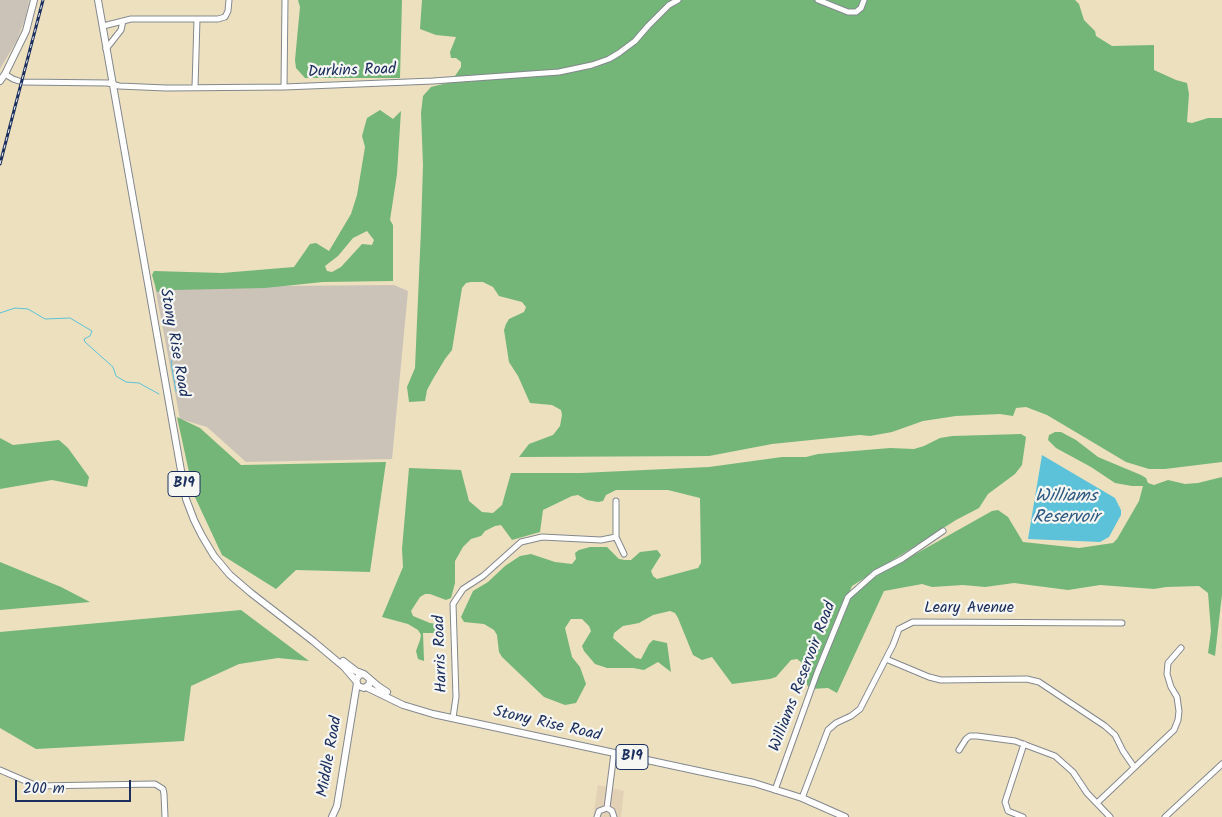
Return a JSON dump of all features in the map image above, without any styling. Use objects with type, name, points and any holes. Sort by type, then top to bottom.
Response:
[{"type":"main road","points":[[0,81],[26,31],[34,0]]},
{"type":"main road","name":"Stony Rise Road","points":[[98,0],[186,499],[202,536],[214,556],[230,575],[344,667],[356,682]]},
{"type":"main road","name":"Stony Rise Road","points":[[313,641],[356,671],[364,674]]},
{"type":"main road","points":[[356,682],[358,675],[364,674]]},
{"type":"main road","name":"B19","points":[[364,674],[370,680]]},
{"type":"main road","points":[[365,687],[370,680]]},
{"type":"main road","name":"Stony Rise Road","points":[[370,680],[416,709]]},
{"type":"main road","name":"B19","points":[[356,682],[365,687]]},
{"type":"main road","name":"Middle Road","points":[[332,817],[337,806],[356,682]]},
{"type":"main road","name":"Stony Rise Road","points":[[365,687],[416,709],[754,784],[802,798],[845,817]]},
{"type":"main road","name":"Middle Road","points":[[354,701],[365,687]]},
{"type":"street","points":[[102,26],[136,18],[218,20],[225,17],[228,11],[229,0]]},
{"type":"street","points":[[284,0],[284,87]]},
{"type":"street","name":"Durkins Road","points":[[5,74],[22,82],[113,84],[120,86],[284,87],[432,81],[559,72],[592,65],[619,53],[635,41],[669,5],[678,0]]},
{"type":"street","points":[[818,0],[848,12],[856,12],[861,8],[864,0]]},
{"type":"street","points":[[195,87],[197,19]]},
{"type":"street","points":[[106,49],[121,30],[123,21]]},
{"type":"street","points":[[616,501],[616,537],[624,554]]},
{"type":"street","name":"Williams Reservoir Road","points":[[776,790],[816,673],[848,597],[875,573],[902,559],[942,532]]},
{"type":"street","name":"Harris Road","points":[[453,718],[456,697],[453,604],[463,589],[484,576],[521,542],[542,537],[601,540],[616,537]]},
{"type":"street","name":"Leary Avenue","points":[[802,798],[828,730],[836,722],[851,716],[860,709],[899,629],[913,622],[1122,623]]},
{"type":"street","points":[[1097,803],[1174,730],[1179,711],[1167,674],[1168,663],[1181,648]]},
{"type":"street","points":[[886,659],[941,680],[1027,679],[1040,682],[1105,726],[1115,735],[1134,767]]},
{"type":"street","points":[[959,750],[970,736],[1015,741],[1054,756],[1066,764],[1086,792],[1110,817]]},
{"type":"street","points":[[1023,817],[1008,811],[1005,802],[1024,744]]},
{"type":"street","points":[[607,808],[614,754]]},
{"type":"street","points":[[1165,817],[1222,764]]},
{"type":"street","points":[[0,770],[37,786],[155,784],[160,786],[164,794],[164,817]]},
{"type":"street","points":[[597,817],[600,811],[607,808]]},
{"type":"street","points":[[607,808],[612,811],[614,817]]},
{"type":"shaded area","points":[[0,0],[29,0],[25,19],[17,40],[0,69]]},
{"type":"shaded area","points":[[394,285],[408,291],[392,459],[246,462],[207,427],[180,419],[155,287]]},
{"type":"shaded area","points":[[598,785],[624,791],[621,817],[593,817]]},
{"type":"green space","points":[[298,0],[402,0],[400,78],[305,78],[296,68],[295,60],[300,7]]},
{"type":"green space","points":[[422,0],[1075,0],[1079,4],[1084,20],[1095,31],[1096,36],[1112,46],[1154,45],[1154,70],[1187,83],[1189,94],[1187,122],[1192,123],[1208,118],[1222,118],[1222,462],[1165,469],[1149,469],[1126,462],[1047,415],[1026,407],[1016,408],[1013,416],[1000,414],[956,416],[923,421],[892,432],[870,436],[860,435],[772,444],[709,456],[519,457],[529,444],[553,435],[560,426],[561,410],[552,405],[530,403],[518,376],[509,362],[504,330],[509,319],[524,312],[526,307],[522,302],[499,296],[493,287],[483,282],[466,283],[462,288],[452,350],[427,390],[425,401],[409,402],[407,387],[415,368],[423,165],[421,113],[423,96],[431,87],[451,82],[461,67],[461,62],[456,58],[451,58],[450,52],[456,37],[436,35],[420,29]]},
{"type":"green space","points":[[380,110],[393,119],[401,111],[397,174],[390,220],[393,225],[393,281],[323,282],[265,288],[157,292],[152,275],[154,271],[222,273],[294,267],[310,244],[316,243],[329,251],[351,214],[357,195],[365,147],[362,136],[367,118]],"holes":[[[367,231],[374,240],[372,245],[362,244],[341,267],[332,272],[327,271],[325,266],[338,256],[353,238]]]},
{"type":"green space","points":[[177,417],[200,428],[241,465],[386,462],[370,572],[296,570],[276,589],[222,555],[194,495]]},
{"type":"green space","points":[[1061,432],[1076,440],[1098,457],[1141,475],[1146,478],[1148,483],[1154,485],[1168,480],[1185,484],[1222,477],[1222,594],[1215,656],[1208,653],[1211,631],[1208,593],[1199,586],[1154,589],[1100,585],[1068,590],[1014,583],[985,587],[963,585],[932,587],[922,584],[884,591],[837,693],[828,688],[811,689],[807,685],[806,672],[801,662],[797,659],[791,660],[776,677],[732,684],[712,657],[702,660],[693,655],[678,618],[675,613],[670,611],[653,615],[639,623],[623,626],[614,633],[613,638],[636,658],[641,659],[653,640],[667,643],[671,672],[658,662],[644,670],[607,668],[595,664],[584,651],[582,646],[591,631],[589,626],[582,619],[571,619],[565,628],[572,657],[580,667],[586,684],[576,703],[565,705],[544,697],[502,657],[494,630],[484,624],[464,622],[461,617],[473,591],[488,582],[505,566],[520,556],[531,554],[555,562],[572,564],[576,559],[575,553],[590,547],[607,547],[619,559],[625,560],[631,560],[640,552],[657,550],[661,555],[651,571],[657,579],[698,568],[701,563],[700,498],[668,490],[616,490],[606,495],[603,501],[598,502],[587,500],[578,495],[572,496],[543,510],[540,532],[512,540],[501,525],[495,526],[485,531],[481,536],[471,539],[463,547],[455,561],[455,583],[451,598],[446,600],[425,594],[420,597],[411,611],[413,616],[430,623],[442,625],[445,630],[423,633],[424,661],[418,659],[416,651],[421,635],[418,630],[408,624],[382,617],[403,567],[402,549],[409,468],[461,470],[469,501],[482,512],[493,513],[502,505],[511,473],[581,473],[709,467],[782,457],[806,457],[818,454],[890,448],[914,449],[940,438],[952,436],[1021,434],[1026,437],[1022,465],[1015,474],[988,494],[979,508],[956,520],[852,586],[847,598],[878,575],[992,511],[998,510],[1008,517],[1023,542],[1079,548],[1113,543],[1139,501],[1143,486],[1115,483],[1091,467],[1056,448],[1048,440],[1049,435]]},
{"type":"green space","points":[[0,438],[13,445],[59,440],[68,448],[89,477],[87,487],[52,480],[0,489]]},
{"type":"green space","points":[[0,562],[61,587],[90,602],[0,610]]},
{"type":"green space","points":[[241,610],[309,661],[278,658],[239,664],[191,686],[184,741],[36,749],[0,728],[0,632]]},
{"type":"water","name":"Williams Reservoir","points":[[1042,455],[1115,498],[1121,510],[1121,515],[1109,537],[1100,542],[1028,539]]},
{"type":"waterway","points":[[0,313],[15,308],[28,309],[45,319],[70,318],[92,331],[90,336],[84,339],[85,342],[113,367],[116,376],[126,382],[139,383],[159,394]]},
{"type":"waterway","points":[[176,391],[171,362],[177,353]]},
{"type":"railway","points":[[0,164],[43,0]]}]
